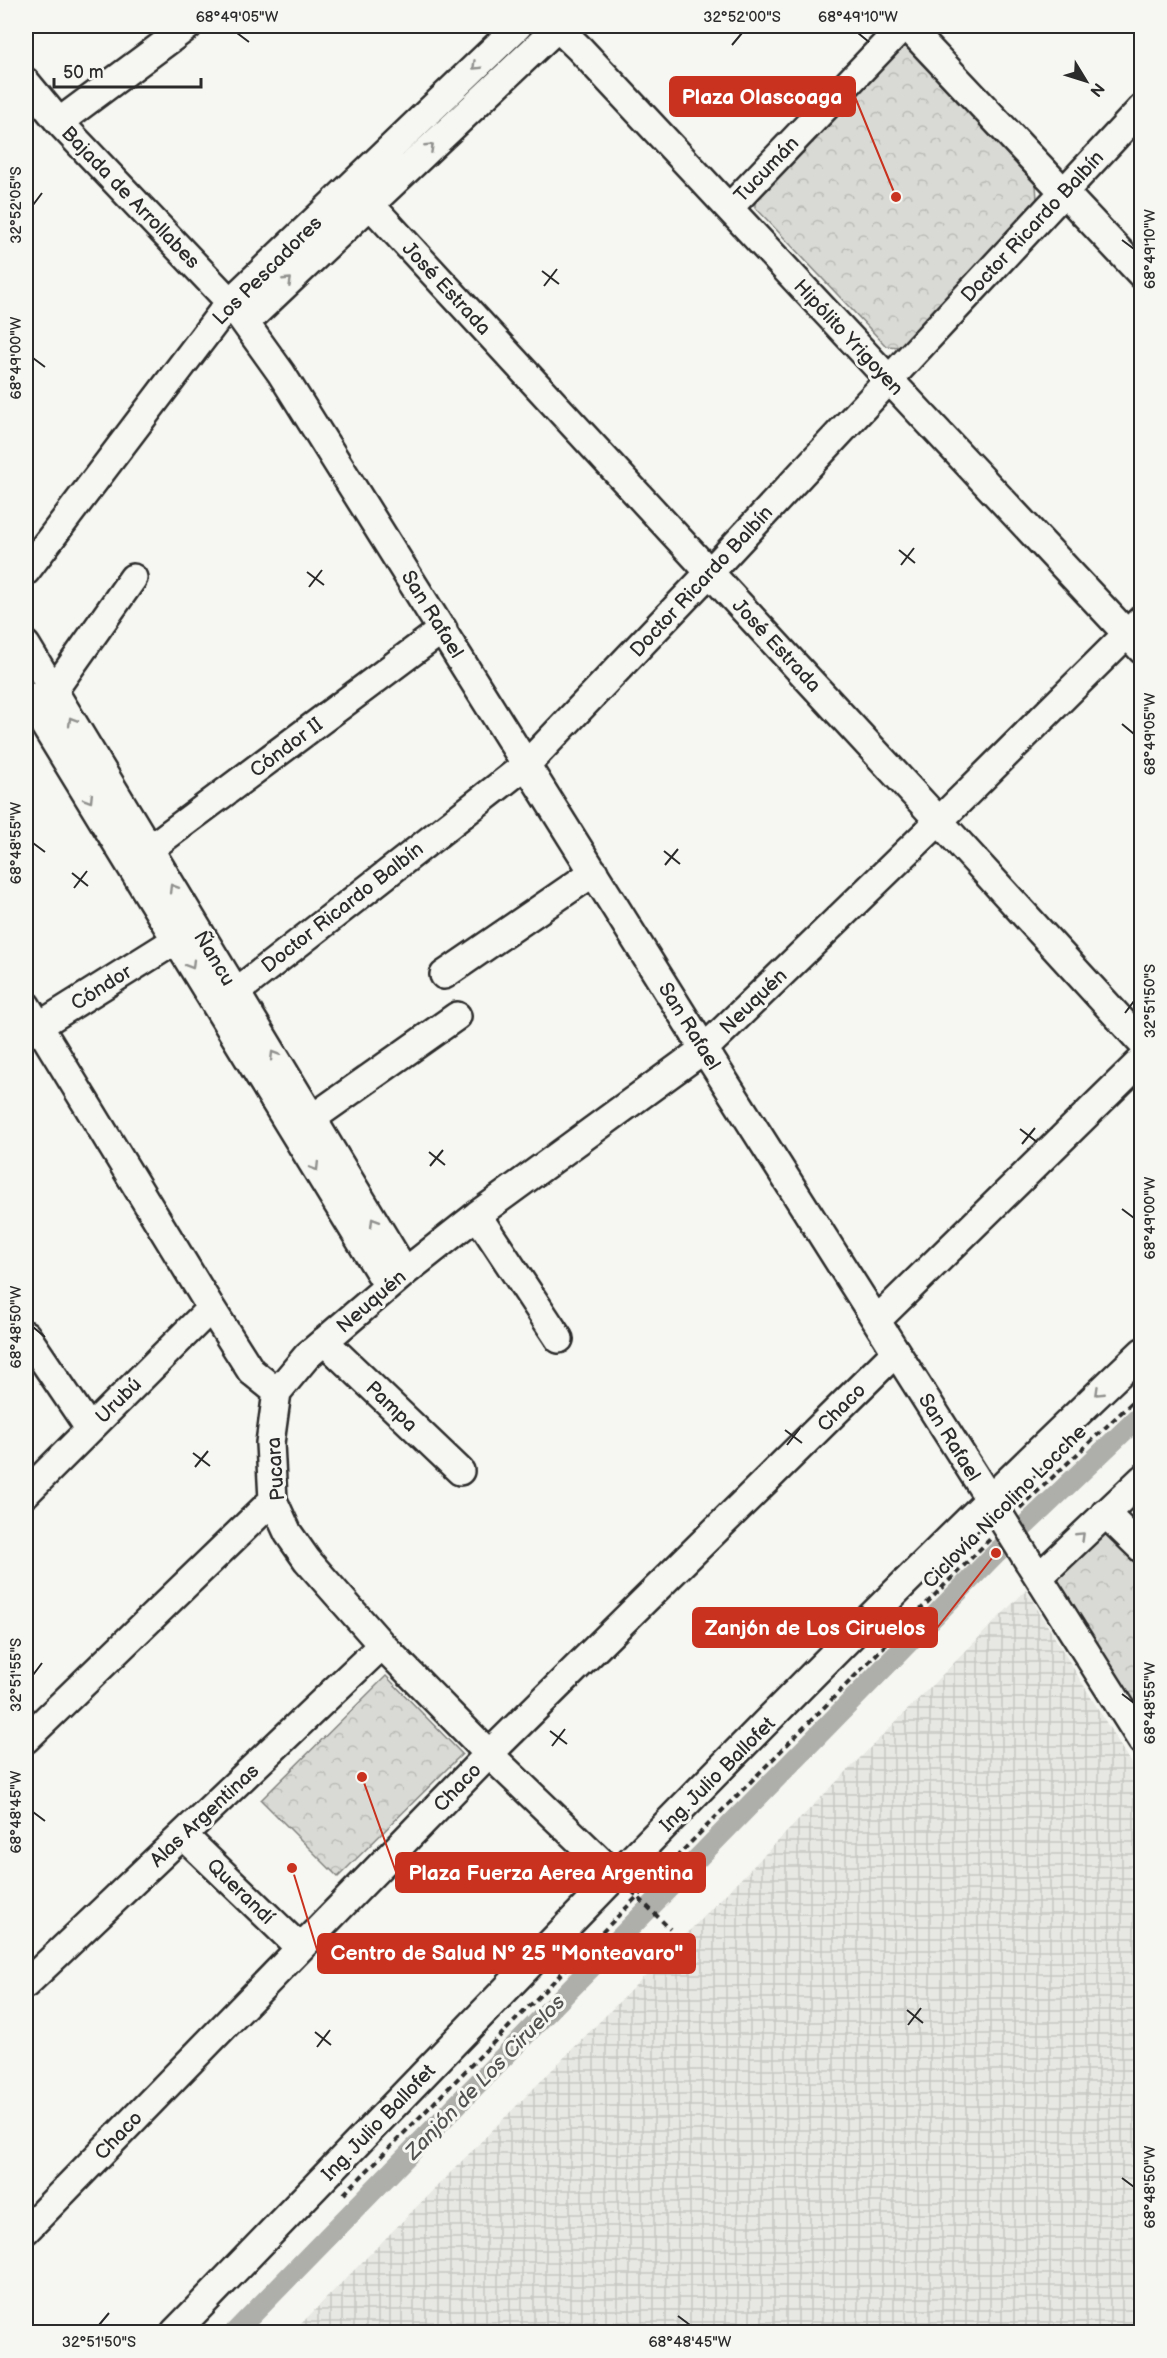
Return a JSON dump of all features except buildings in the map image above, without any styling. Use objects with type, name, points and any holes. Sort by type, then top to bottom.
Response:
[{"type":"street","points":[[59,122],[188,26]]},
{"type":"street","name":"Los Pescadores","points":[[361,195],[518,26]]},
{"type":"street","name":"Los Pescadores","points":[[26,571],[238,312],[361,195],[557,26]]},
{"type":"street","name":"Hipólito Yrigoyen","points":[[557,26],[890,380],[1137,634]]},
{"type":"street","points":[[905,26],[1142,275]]},
{"type":"street","name":"Tucumán","points":[[729,208],[905,26]]},
{"type":"street","name":"Bajada de Arrollabes","points":[[26,82],[59,122],[238,312]]},
{"type":"street","name":"Doctor Ricardo Balbín","points":[[226,999],[527,764],[890,380],[1142,108]]},
{"type":"street","name":"José Estrada","points":[[361,195],[1142,1043]]},
{"type":"street","name":"San Rafael","points":[[238,312],[298,399],[896,1352],[1001,1507],[1034,1570],[1142,1741]]},
{"type":"street","points":[[54,690],[133,578]]},
{"type":"street","name":"Cóndor II","points":[[140,857],[443,629]]},
{"type":"street","name":"Neuquén","points":[[277,1392],[307,1356],[396,1279],[477,1215],[704,1049],[939,821],[1137,634]]},
{"type":"street","name":"Ñancu","points":[[26,645],[54,690],[140,857],[176,940],[226,999]]},
{"type":"street","name":"Ñancu","points":[[26,695],[140,857],[396,1279]]},
{"type":"street","points":[[444,975],[594,872]]},
{"type":"street","name":"Cóndor","points":[[30,1021],[176,940]]},
{"type":"street","points":[[303,1125],[457,1016]]},
{"type":"street","points":[[30,1021],[251,1371],[277,1392]]},
{"type":"street","points":[[877,1320],[1142,1060]]},
{"type":"street","points":[[477,1215],[560,1339]]},
{"type":"street","name":"Urubú","points":[[26,1493],[211,1308]]},
{"type":"street","points":[[26,1335],[89,1428]]},
{"type":"street","name":"Pampa","points":[[324,1341],[460,1471]]},
{"type":"street","name":"Chaco","points":[[26,2230],[489,1754],[896,1352]]},
{"type":"street","name":"Ing. Julio Ballofet","points":[[175,2332],[616,1876],[1001,1507],[1142,1352]]},
{"type":"street","name":"Pucara","points":[[277,1392],[270,1443],[273,1500],[288,1533],[308,1560],[382,1646],[489,1754],[616,1876]]},
{"type":"street","points":[[1034,1570],[1105,1513],[1142,1479]]},
{"type":"street","points":[[26,1739],[273,1500]]},
{"type":"street","points":[[1105,1513],[1142,1550]]},
{"type":"street","name":"Alas Argentinas","points":[[26,1984],[382,1646]]},
{"type":"street","name":"Querandí","points":[[183,1835],[300,1948]]},
{"type":"path","name":"Ciclovía Nicolino Locche","points":[[1001,1507],[1142,1393]]},
{"type":"path","name":"Ciclovía Nicolino Locche","points":[[339,2198],[991,1538]]},
{"type":"path","points":[[639,1898],[670,1929]]},
{"type":"shaded area","points":[[1026,1590],[1141,1780],[1141,2332],[293,2332]]},
{"type":"green space","points":[[896,46],[905,46],[1036,185],[1037,199],[901,347],[886,346],[755,207],[755,194]]},
{"type":"green space","points":[[1108,1531],[1141,1566],[1141,1713],[1054,1581]]},
{"type":"green space","points":[[386,1676],[462,1754],[338,1877],[261,1800]]},
{"type":"waterway","name":"Zanjón de Los Ciruelos","points":[[235,2332],[996,1553],[1142,1414]]},
{"type":"place","name":"Plaza Olascoaga","points":[[896,197]]},
{"type":"place","name":"Zanjón de Los Ciruelos","points":[[996,1553]]},
{"type":"place","name":"Plaza Fuerza Aerea Argentina","points":[[362,1777]]},
{"type":"place","name":"Centro de Salud Nº 25 \"Monteavaro\"","points":[[292,1868]]}]
